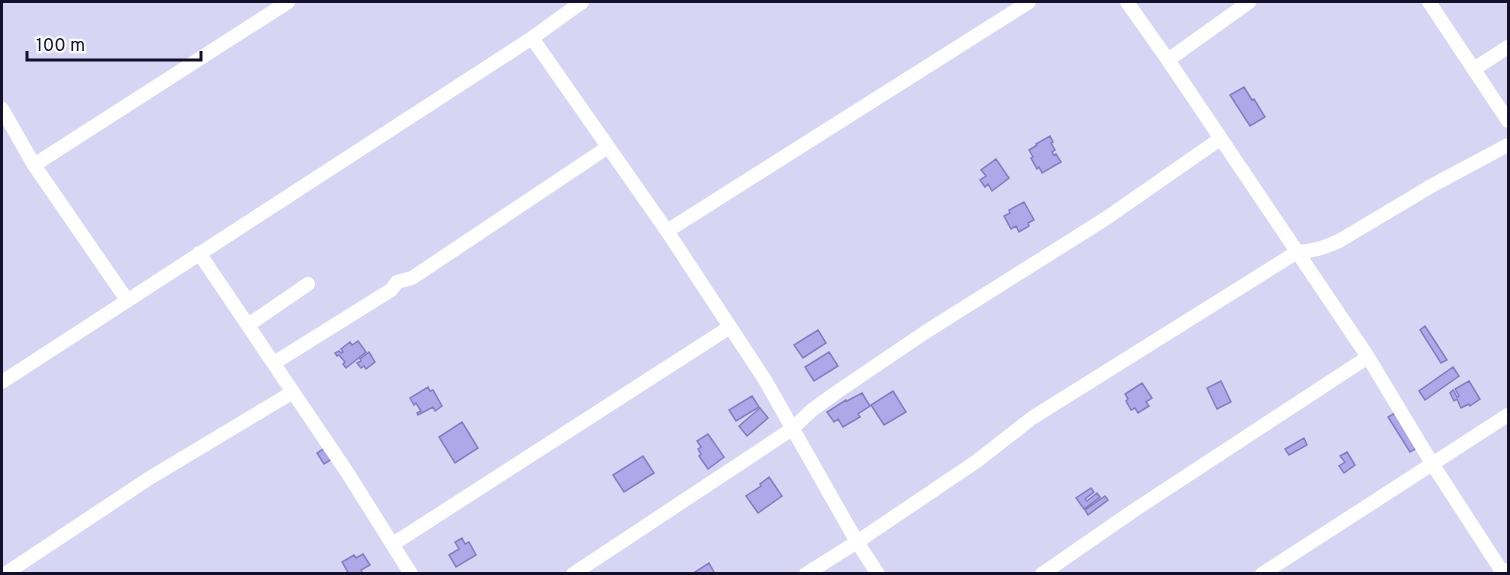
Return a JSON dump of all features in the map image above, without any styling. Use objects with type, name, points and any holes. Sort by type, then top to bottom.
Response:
[{"type":"street","points":[[34,165],[288,2]]},
{"type":"street","points":[[2,382],[532,38],[582,2]]},
{"type":"street","points":[[667,231],[1029,2]]},
{"type":"street","points":[[1127,2],[1368,357],[1433,465],[1503,573],[1509,570]]},
{"type":"street","points":[[1168,60],[1249,2]]},
{"type":"street","points":[[1429,2],[1509,121]]},
{"type":"street","points":[[532,38],[667,231],[765,380],[857,542],[878,573]]},
{"type":"street","points":[[1474,69],[1509,47]]},
{"type":"street","points":[[2,109],[34,165],[127,300]]},
{"type":"street","points":[[573,573],[792,429],[813,410],[875,366],[1105,219],[1220,139]]},
{"type":"street","points":[[806,573],[857,542],[977,461],[1032,418],[1297,252],[1324,248],[1339,241],[1422,191],[1509,145]]},
{"type":"street","points":[[274,363],[391,290],[398,282],[412,278],[608,147]]},
{"type":"street","points":[[199,253],[347,472],[411,573]]},
{"type":"street","points":[[248,325],[308,284]]},
{"type":"street","points":[[393,544],[730,327]]},
{"type":"street","points":[[1042,573],[1368,357]]},
{"type":"street","points":[[5,573],[213,438],[293,392]]},
{"type":"street","points":[[1262,573],[1509,416]]},
{"type":"building","points":[[1244,87],[1265,117],[1250,126],[1230,95]]},
{"type":"building","points":[[1050,136],[1055,150],[1052,152],[1061,162],[1042,173],[1039,167],[1037,169],[1029,150]]},
{"type":"building","points":[[996,159],[1009,178],[992,191],[988,184],[985,187],[980,180],[986,176],[981,170]]},
{"type":"building","points":[[1024,202],[1034,220],[1019,232],[1016,226],[1011,229],[1004,216],[1010,213],[1009,210]]},
{"type":"building","points":[[1425,326],[1447,360],[1441,363],[1420,330]]},
{"type":"building","points":[[818,330],[826,343],[803,358],[794,345]]},
{"type":"building","points":[[358,341],[366,352],[346,368],[343,364],[345,362],[335,353],[343,352],[341,349],[350,342],[352,345]]},
{"type":"building","points":[[369,352],[375,362],[366,369],[364,366],[361,368],[357,363]]},
{"type":"building","points":[[829,352],[838,366],[814,381],[805,367]]},
{"type":"building","points":[[1453,367],[1459,376],[1425,400],[1419,391]]},
{"type":"building","points":[[1221,381],[1231,402],[1217,409],[1207,388]]},
{"type":"building","points":[[1469,381],[1480,399],[1470,406],[1469,404],[1461,408],[1457,399],[1454,401],[1450,393],[1453,390],[1457,397],[1459,396],[1455,389]]},
{"type":"building","points":[[1142,383],[1152,398],[1146,402],[1149,406],[1138,413],[1135,408],[1131,410],[1125,394]]},
{"type":"building","points":[[428,387],[430,391],[433,390],[442,406],[435,411],[433,407],[418,415],[417,413],[421,411],[410,398]]},
{"type":"building","points":[[893,391],[906,412],[884,425],[871,405]]},
{"type":"building","points":[[862,393],[870,406],[858,414],[860,417],[843,427],[838,419],[834,422],[827,412]]},
{"type":"building","points":[[752,396],[759,407],[736,421],[729,410]]},
{"type":"building","points":[[760,408],[768,418],[747,436],[739,426]]},
{"type":"building","points":[[1395,413],[1417,448],[1410,452],[1388,417]]},
{"type":"building","points":[[462,422],[478,448],[455,463],[439,437]]},
{"type":"building","points":[[708,434],[724,457],[708,469],[699,456],[701,454],[698,449],[701,447],[697,441]]},
{"type":"building","points":[[1304,438],[1307,445],[1289,455],[1285,449]]},
{"type":"building","points":[[325,448],[332,459],[324,464],[317,453]]},
{"type":"building","points":[[1347,452],[1355,465],[1344,473],[1339,466],[1345,462],[1340,456]]},
{"type":"building","points":[[643,456],[654,473],[624,492],[613,475]]},
{"type":"building","points":[[769,477],[782,496],[758,513],[746,496],[761,486],[760,484]]},
{"type":"building","points":[[1091,488],[1094,492],[1085,499],[1087,501],[1097,493],[1100,497],[1084,509],[1076,498]]},
{"type":"building","points":[[1105,496],[1108,500],[1088,515],[1085,510]]},
{"type":"building","points":[[462,538],[465,544],[469,542],[476,555],[456,567],[449,555],[459,549],[455,542]]},
{"type":"building","points":[[363,554],[370,565],[361,570],[363,574],[349,574],[342,562],[354,555],[356,558]]},
{"type":"building","points":[[709,563],[715,574],[692,574]]}]
